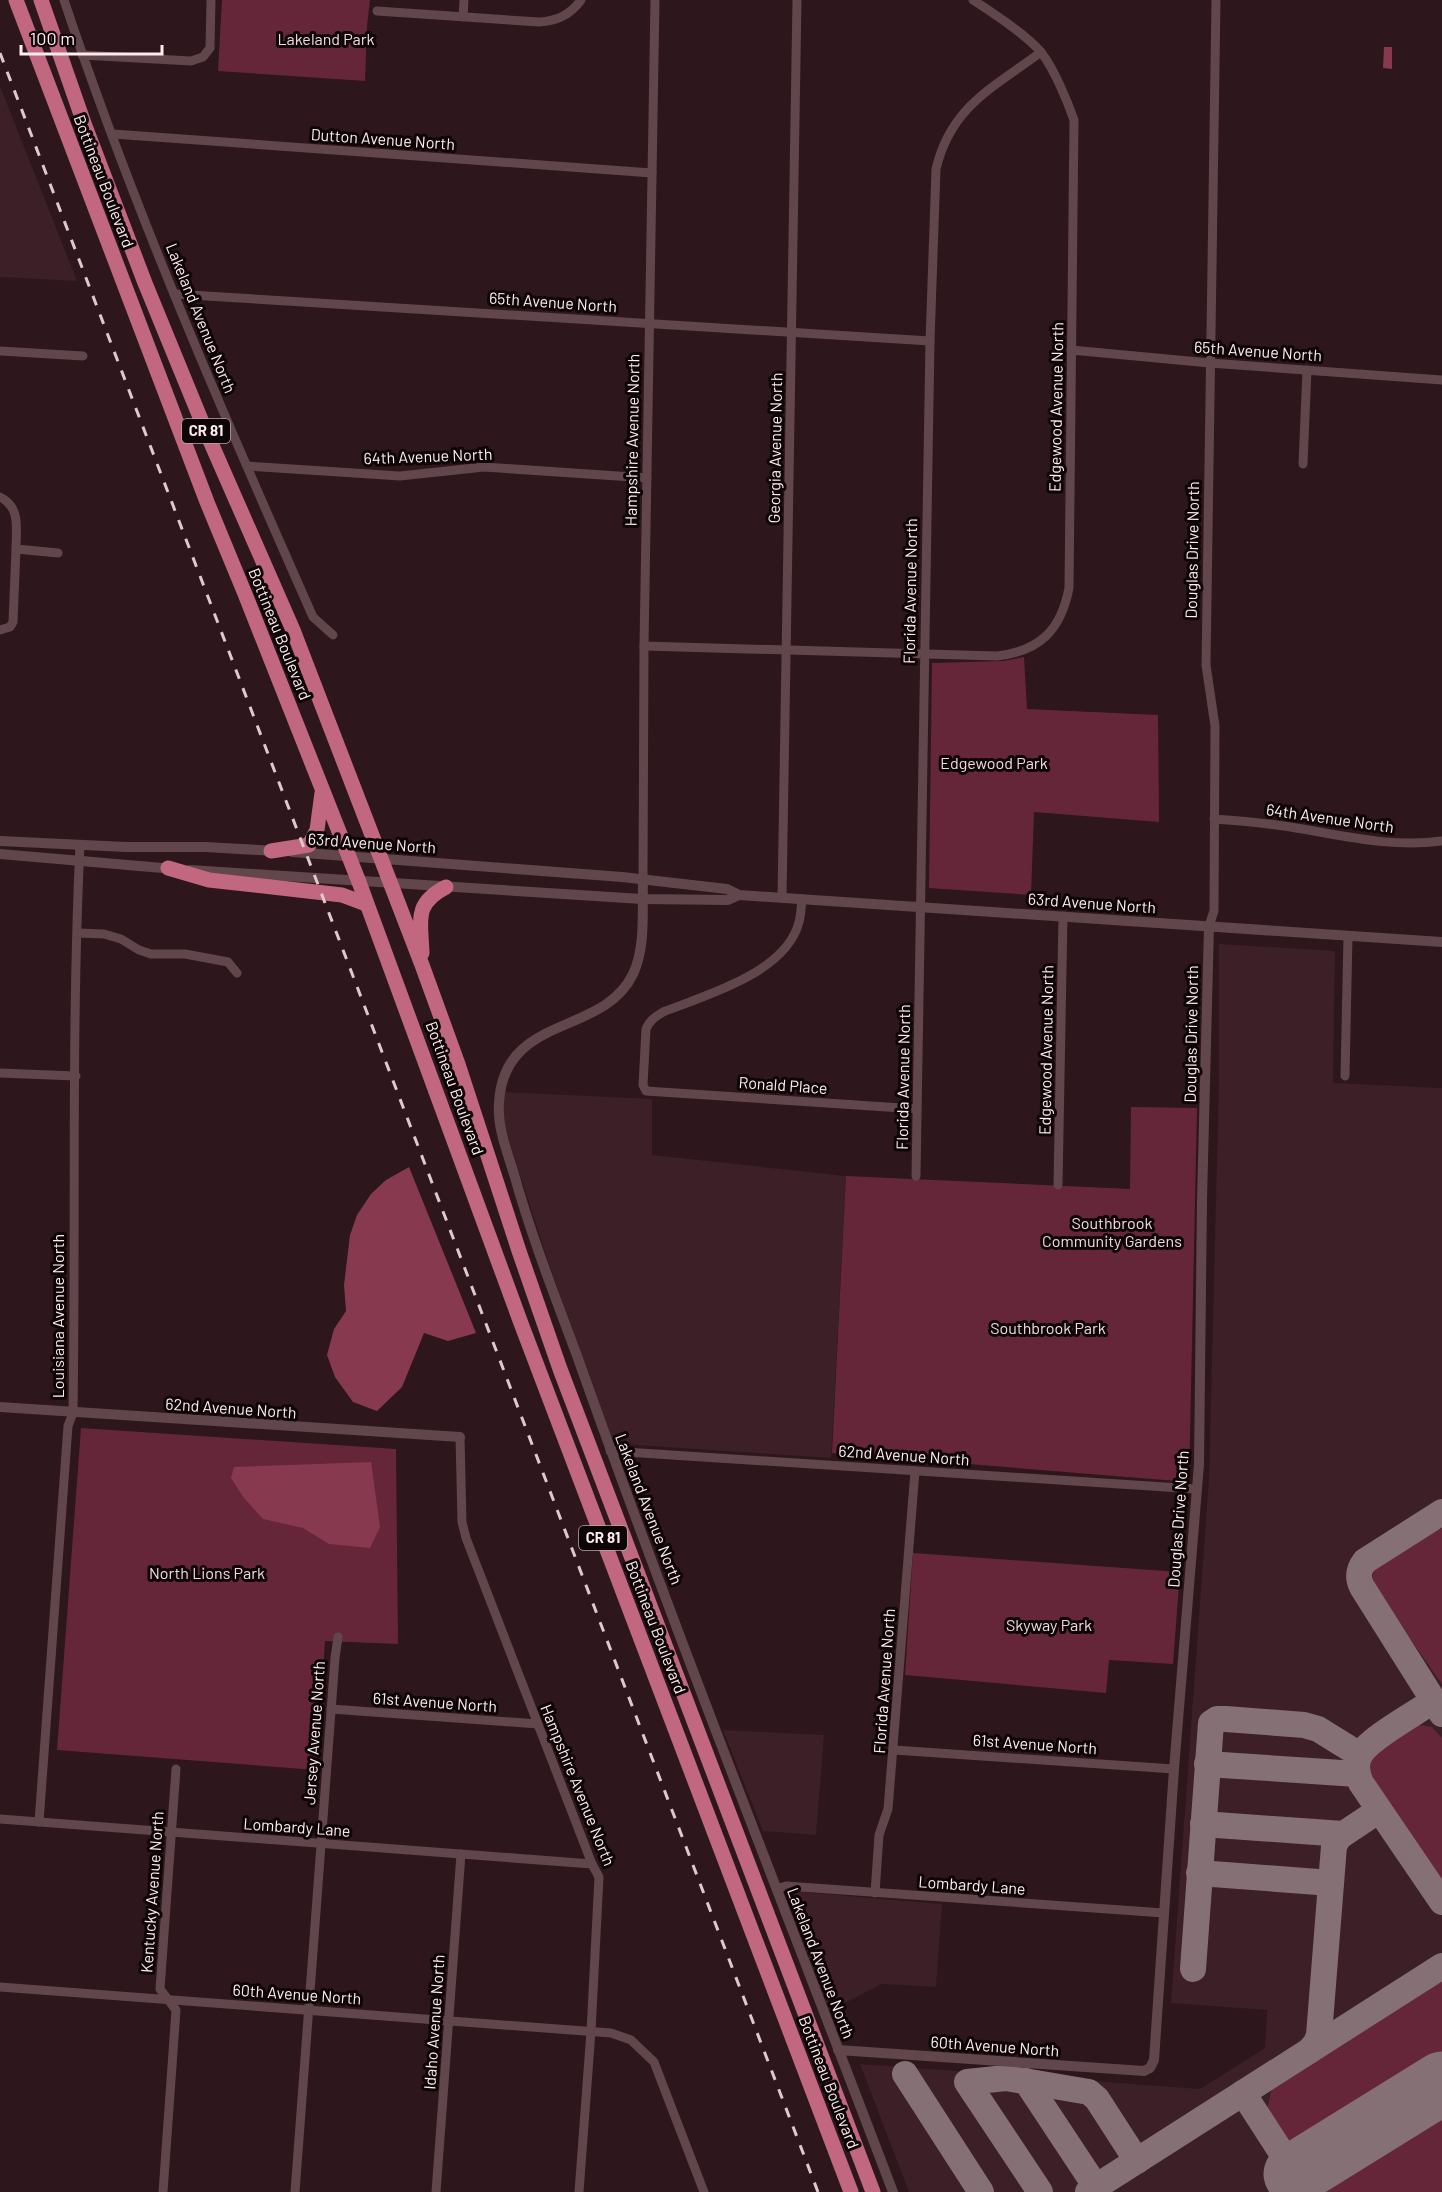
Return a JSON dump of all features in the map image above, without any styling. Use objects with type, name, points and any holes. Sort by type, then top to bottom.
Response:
[{"type":"highway","name":"Bottineau Boulevard","points":[[16,0],[207,502],[359,882],[522,1326],[851,2192]]},
{"type":"highway","name":"Bottineau Boulevard","points":[[41,0],[85,126],[145,283],[204,427],[293,630],[422,965],[462,1074],[560,1369],[873,2192]]},
{"type":"highway","points":[[271,851],[309,845],[317,830],[322,790]]},
{"type":"highway","points":[[168,868],[209,880],[342,895],[366,904]]},
{"type":"highway","points":[[422,965],[420,924],[422,910],[432,894],[446,887]]},
{"type":"street","name":"Lakeland Avenue North","points":[[64,0],[82,55],[174,294],[313,617],[333,635]]},
{"type":"street","points":[[82,55],[191,61],[203,57],[210,48],[211,0]]},
{"type":"street","points":[[463,17],[464,0]]},
{"type":"street","points":[[377,11],[552,21],[573,10],[581,0]]},
{"type":"street","name":"Hampshire Avenue North","points":[[643,881],[644,645],[655,0]]},
{"type":"street","name":"Georgia Avenue North","points":[[782,897],[797,0]]},
{"type":"street","points":[[973,0],[1041,52]]},
{"type":"street","name":"Douglas Drive North","points":[[1150,2068],[1154,2060],[1174,1769],[1199,1464],[1202,1200],[1209,926],[1214,911],[1215,726],[1206,665],[1216,0]]},
{"type":"street","name":"Florida Avenue North","points":[[916,1176],[930,341],[936,168],[941,148],[950,129],[962,113],[1041,52]]},
{"type":"street","name":"Edgewood Avenue North","points":[[924,654],[997,656],[1027,650],[1051,631],[1060,617],[1069,588],[1074,120],[1041,52]]},
{"type":"street","name":"Dutton Avenue North","points":[[113,134],[652,173]]},
{"type":"street","name":"65th Avenue North","points":[[174,294],[930,341]]},
{"type":"street","name":"65th Avenue North","points":[[1071,350],[1442,380]]},
{"type":"street","points":[[0,351],[83,357]]},
{"type":"street","points":[[1302,464],[1307,370]]},
{"type":"street","name":"64th Avenue North","points":[[247,466],[400,476],[484,468],[647,478]]},
{"type":"street","points":[[0,496],[14,508],[16,518],[13,622],[10,627],[0,630]]},
{"type":"street","points":[[16,549],[58,553]]},
{"type":"street","points":[[644,645],[924,654]]},
{"type":"street","name":"64th Avenue North","points":[[1214,819],[1271,824],[1371,841],[1405,843],[1442,841]]},
{"type":"street","name":"63rd Avenue North","points":[[0,841],[136,847],[205,847],[348,856],[587,874],[727,889],[739,895],[1442,942]]},
{"type":"street","name":"Louisiana Avenue North","points":[[39,1822],[68,1426],[73,1413],[75,1076],[80,845]]},
{"type":"street","name":"63rd Avenue North","points":[[0,854],[359,882],[642,899],[728,900],[739,895]]},
{"type":"street","name":"Lakeland Avenue North","points":[[643,881],[639,958],[627,985],[599,1008],[553,1028],[528,1044],[515,1056],[508,1067],[498,1104],[502,1133],[528,1223],[610,1450],[893,2192]]},
{"type":"street","name":"Ronald Place","points":[[802,899],[799,924],[793,936],[776,957],[761,970],[663,1012],[648,1024],[643,1084],[646,1091],[917,1108]]},
{"type":"street","name":"Edgewood Avenue North","points":[[1058,1185],[1063,916]]},
{"type":"street","points":[[78,933],[104,933],[122,939],[139,950],[151,954],[185,954],[228,963],[237,973]]},
{"type":"street","points":[[1345,1076],[1348,936]]},
{"type":"street","points":[[0,1072],[75,1076]]},
{"type":"street","name":"62nd Avenue North","points":[[0,1407],[460,1437]]},
{"type":"street","name":"Hampshire Avenue North","points":[[460,1437],[462,1522],[466,1538],[599,1877],[579,2192]]},
{"type":"street","name":"62nd Avenue North","points":[[610,1450],[1196,1490]]},
{"type":"street","name":"Florida Avenue North","points":[[874,1893],[879,1835],[888,1809],[894,1750],[915,1471]]},
{"type":"street","name":"Jersey Avenue North","points":[[295,2192],[334,1658],[338,1637]]},
{"type":"street","name":"61st Avenue North","points":[[331,1709],[538,1724]]},
{"type":"street","name":"61st Avenue North","points":[[894,1750],[1174,1769]]},
{"type":"street","name":"Kentucky Avenue North","points":[[163,2192],[176,2010],[160,1989],[176,1769]]},
{"type":"street","name":"Lombardy Lane","points":[[0,1819],[592,1864]]},
{"type":"street","name":"Idaho Avenue North","points":[[436,2192],[461,1854]]},
{"type":"street","name":"Lombardy Lane","points":[[777,1889],[786,1886],[1164,1913]]},
{"type":"street","name":"60th Avenue North","points":[[0,1987],[611,2033],[631,2040],[654,2062],[704,2192]]},
{"type":"street","name":"60th Avenue North","points":[[838,2050],[1144,2071],[1150,2068]]},
{"type":"shaded area","points":[[1384,47],[1392,47],[1392,69],[1383,68]]},
{"type":"shaded area","points":[[0,86],[77,281],[0,277]]},
{"type":"shaded area","points":[[1219,944],[1335,951],[1333,1083],[1442,1088],[1442,2192],[909,2192],[860,2064],[1200,2089],[1265,2048],[1267,2010],[1171,2003],[1209,1479],[1219,1081]]},
{"type":"shaded area","points":[[504,1092],[652,1099],[652,1155],[846,1176],[831,1458],[620,1444],[610,1438],[507,1135],[501,1112]]},
{"type":"shaded area","points":[[409,1167],[476,1333],[448,1341],[424,1333],[402,1387],[377,1411],[353,1402],[335,1377],[327,1355],[334,1329],[346,1311],[344,1285],[350,1235],[357,1215],[371,1194],[386,1180]]},
{"type":"shaded area","points":[[371,1462],[380,1527],[370,1548],[329,1544],[303,1528],[263,1519],[244,1498],[231,1478],[234,1467]]},
{"type":"shaded area","points":[[723,1730],[824,1735],[816,1835],[763,1831]]},
{"type":"shaded area","points":[[801,1892],[942,1904],[936,1987],[882,1984],[829,2011],[790,1906],[795,1894]]},
{"type":"green space","name":"Lakeland Park","points":[[222,0],[370,0],[365,81],[218,71]]},
{"type":"green space","name":"Edgewood Park","points":[[1024,657],[1027,709],[1158,715],[1159,822],[1034,812],[1031,895],[929,888],[932,663],[1004,661]]},
{"type":"green space","name":"Southbrook Park","points":[[1131,1107],[1197,1108],[1189,1482],[832,1453],[846,1176],[1130,1189]]},
{"type":"green space","name":"North Lions Park","points":[[81,1428],[396,1449],[398,1644],[325,1641],[316,1770],[57,1750]]},
{"type":"green space","points":[[1442,1529],[1442,1684],[1384,1602],[1372,1578],[1374,1570],[1381,1561],[1431,1530]]},
{"type":"green space","name":"Skyway Park","points":[[913,1553],[1180,1572],[1173,1664],[1109,1660],[1106,1693],[905,1675]]},
{"type":"green space","points":[[1418,1725],[1432,1727],[1442,1738],[1442,1888],[1366,1778],[1365,1769],[1368,1757],[1400,1734]]},
{"type":"green space","points":[[1442,1978],[1442,2061],[1312,2145],[1282,2138],[1266,2115],[1272,2087]]},
{"type":"green space","points":[[1442,2099],[1442,2192],[1325,2192],[1329,2174],[1334,2170]]},
{"type":"taxiway","points":[[1442,1512],[1365,1561],[1359,1577],[1362,1587],[1442,1714]]},
{"type":"taxiway","points":[[1433,1701],[1372,1742],[1360,1755],[1357,1769],[1361,1783],[1442,1902]]},
{"type":"taxiway","points":[[1193,1969],[1211,1723],[1217,1719],[1226,1719],[1304,1725],[1318,1729],[1360,1755]]},
{"type":"taxiway","points":[[1207,1764],[1357,1774]]},
{"type":"taxiway","points":[[1309,2051],[1319,2035],[1334,1846],[1339,1837],[1378,1811]]},
{"type":"taxiway","points":[[1203,1824],[1343,1834]]},
{"type":"taxiway","points":[[1199,1873],[1331,1883]]},
{"type":"taxiway","points":[[1088,2192],[1442,1966]]},
{"type":"taxiway","points":[[905,2074],[981,2192]]},
{"type":"taxiway","points":[[1040,2192],[967,2082],[1006,2078],[1089,2092],[1097,2099],[1137,2161]]},
{"type":"taxiway","points":[[1026,2081],[1096,2187]]},
{"type":"taxiway","points":[[1243,2093],[1307,2192]]},
{"type":"runway","points":[[1295,2174],[1442,2083]]},
{"type":"railway","points":[[0,53],[818,2192]]},
{"type":"park label","name":"Southbrook Community Gardens","points":[[1112,1232]]}]
